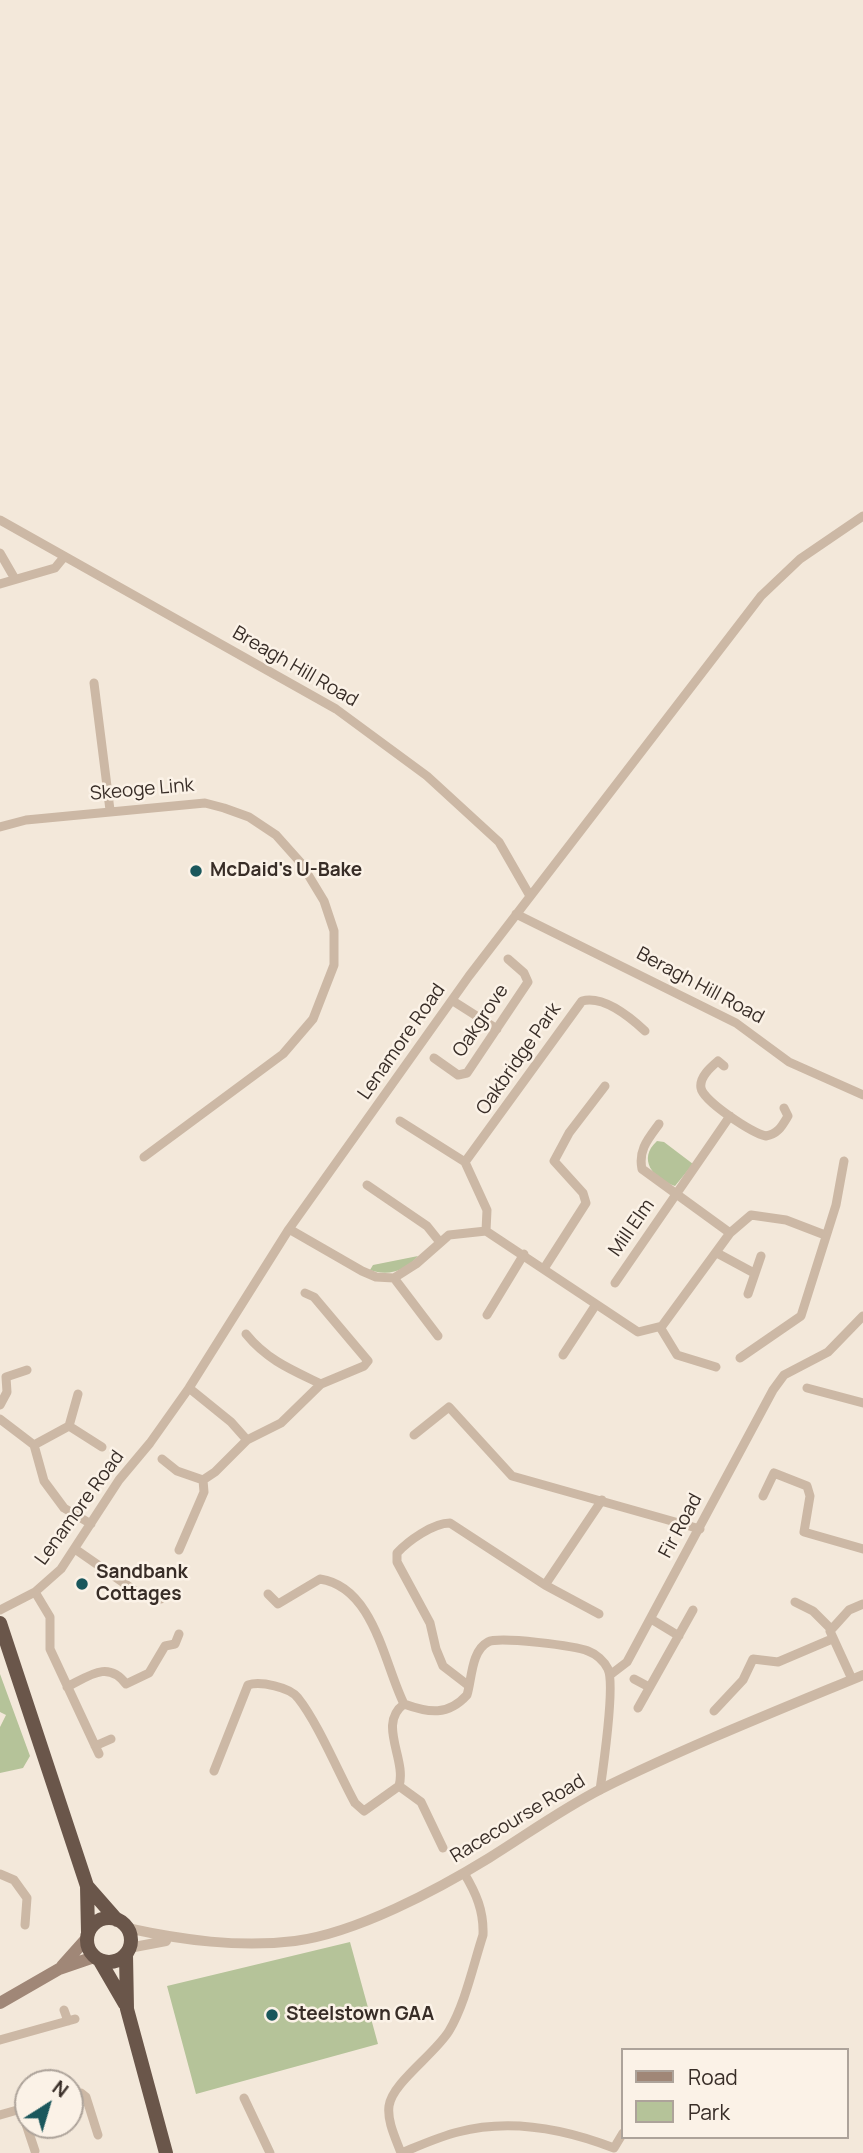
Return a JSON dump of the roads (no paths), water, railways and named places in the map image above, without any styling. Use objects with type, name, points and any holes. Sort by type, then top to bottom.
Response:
[{"type":"highway","points":[[0,1623],[87,1886],[88,1935],[97,1959],[127,2009]]},
{"type":"highway","points":[[87,1886],[122,1924],[127,1951],[127,2009],[166,2153]]},
{"type":"highway","points":[[88,1935],[103,1919],[122,1924]]},
{"type":"highway","points":[[97,1959],[114,1962],[127,1951]]},
{"type":"main road","points":[[59,1969],[88,1935]]},
{"type":"main road","points":[[0,2003],[59,1969],[97,1959]]},
{"type":"street","name":"Lenamore Road","points":[[0,1610],[35,1592],[61,1569],[119,1480],[150,1443],[189,1388],[289,1229],[453,1000],[761,596],[800,559],[863,516]]},
{"type":"street","name":"Breagh Hill Road","points":[[0,520],[336,709],[427,776],[499,842],[530,896]]},
{"type":"street","points":[[0,553],[15,579]]},
{"type":"street","points":[[0,584],[55,568],[64,557]]},
{"type":"street","points":[[94,683],[110,810]]},
{"type":"street","name":"Skeoge Link","points":[[0,827],[26,820],[110,810],[205,803],[249,817],[276,835],[301,863],[324,901],[334,931],[331,974],[313,1019],[300,1038],[144,1157]]},
{"type":"street","name":"Beragh Hill Road","points":[[516,914],[736,1023],[789,1062],[863,1095]]},
{"type":"street","name":"Oakgrove","points":[[434,1058],[458,1075],[467,1073],[528,982],[524,973],[508,960]]},
{"type":"street","name":"Oakbridge Park","points":[[465,1161],[582,1001],[594,999],[632,1019],[645,1031]]},
{"type":"street","points":[[453,1000],[497,1028]]},
{"type":"street","points":[[724,1066],[718,1061],[712,1066],[702,1078],[700,1087],[703,1095],[730,1116],[766,1136],[773,1135],[788,1116],[784,1108]]},
{"type":"street","points":[[545,1267],[586,1203],[583,1193],[554,1161],[569,1133],[605,1087]]},
{"type":"street","name":"Mill Elm","points":[[615,1283],[730,1116]]},
{"type":"street","points":[[400,1121],[465,1161],[487,1210],[486,1231]]},
{"type":"street","name":"Mill Elm","points":[[660,1124],[644,1145],[640,1157],[642,1169],[730,1233]]},
{"type":"street","points":[[740,1358],[801,1315],[838,1196],[844,1161]]},
{"type":"street","points":[[367,1185],[427,1226],[439,1241]]},
{"type":"street","points":[[289,1229],[362,1272],[376,1277],[394,1278],[416,1264],[449,1235],[486,1231],[545,1267],[595,1306],[638,1332],[660,1327],[742,1220],[759,1214],[825,1235]]},
{"type":"street","points":[[716,1253],[754,1273]]},
{"type":"street","points":[[487,1315],[524,1254]]},
{"type":"street","points":[[748,1294],[761,1256]]},
{"type":"street","points":[[394,1278],[438,1336]]},
{"type":"street","points":[[203,1480],[215,1472],[247,1440],[281,1423],[321,1384],[364,1366],[368,1361],[314,1297],[305,1293]]},
{"type":"street","points":[[563,1355],[595,1306]]},
{"type":"street","name":"Fir Road","points":[[610,1675],[627,1661],[784,1375],[816,1362],[863,1316]]},
{"type":"street","points":[[660,1327],[677,1355],[716,1367]]},
{"type":"street","points":[[246,1334],[262,1351],[287,1370],[321,1384]]},
{"type":"street","points":[[0,1405],[7,1392],[6,1377],[27,1370]]},
{"type":"street","points":[[189,1388],[232,1422],[247,1440]]},
{"type":"street","points":[[807,1388],[863,1403]]},
{"type":"street","points":[[34,1445],[69,1426],[78,1394]]},
{"type":"street","points":[[414,1435],[449,1407],[505,1471],[700,1529]]},
{"type":"street","points":[[0,1419],[34,1445],[44,1481],[64,1508],[91,1524]]},
{"type":"street","points":[[69,1426],[102,1447]]},
{"type":"street","points":[[162,1459],[177,1471],[203,1480]]},
{"type":"street","points":[[763,1496],[774,1474],[802,1482],[807,1486],[810,1496],[804,1532],[863,1549]]},
{"type":"street","points":[[179,1550],[204,1492],[203,1480]]},
{"type":"street","points":[[545,1585],[602,1500]]},
{"type":"street","points":[[469,1686],[443,1666],[430,1623],[397,1562],[397,1553],[404,1545],[442,1523],[450,1523],[545,1585],[599,1614]]},
{"type":"street","points":[[75,1549],[144,1597],[161,1599]]},
{"type":"street","points":[[268,1594],[278,1604],[320,1579],[341,1586],[362,1608],[404,1704]]},
{"type":"street","points":[[35,1592],[50,1617],[50,1649],[97,1750],[111,1739]]},
{"type":"street","points":[[793,1601],[813,1611],[831,1634],[857,1677]]},
{"type":"street","points":[[714,1711],[743,1679],[753,1659],[778,1662],[831,1634],[849,1610],[863,1604]]},
{"type":"street","points":[[638,1708],[693,1610]]},
{"type":"street","points":[[651,1619],[679,1636]]},
{"type":"street","points":[[67,1687],[102,1670],[114,1672],[126,1684],[149,1673],[165,1646],[175,1644],[179,1634]]},
{"type":"street","points":[[404,1704],[436,1713],[452,1708],[467,1695],[477,1656],[490,1641],[587,1650],[599,1657],[610,1675],[611,1696],[607,1710],[600,1790]]},
{"type":"street","name":"Racecourse Road","points":[[122,1924],[179,1939],[264,1944],[298,1941],[333,1932],[407,1903],[464,1873],[600,1790],[857,1677]]},
{"type":"street","points":[[634,1679],[649,1687]]},
{"type":"street","points":[[214,1772],[248,1685],[256,1682],[298,1697],[355,1803],[364,1811],[400,1786],[402,1767],[392,1725],[394,1716],[404,1704]]},
{"type":"street","points":[[400,1786],[421,1801],[443,1848]]},
{"type":"street","points":[[464,1873],[479,1900],[484,1920],[483,1935],[450,2030],[432,2054],[399,2087],[388,2107],[391,2128],[401,2153],[459,2132],[517,2126],[572,2133],[613,2150],[622,2135]]},
{"type":"street","points":[[0,1874],[14,1881],[27,1898],[25,1925]]},
{"type":"street","name":"Racecourse Road","points":[[127,1951],[179,1939]]},
{"type":"street","points":[[0,2040],[71,2020],[64,2010]]},
{"type":"street","points":[[84,2096],[98,2135]]},
{"type":"street","points":[[244,2098],[270,2153]]},
{"type":"place","name":"McDaid's U-Bake","points":[[196,871]]},
{"type":"place","name":"Sandbank Cottages","points":[[82,1584]]},
{"type":"place","name":"Steelstown GAA","points":[[272,2015]]}]
